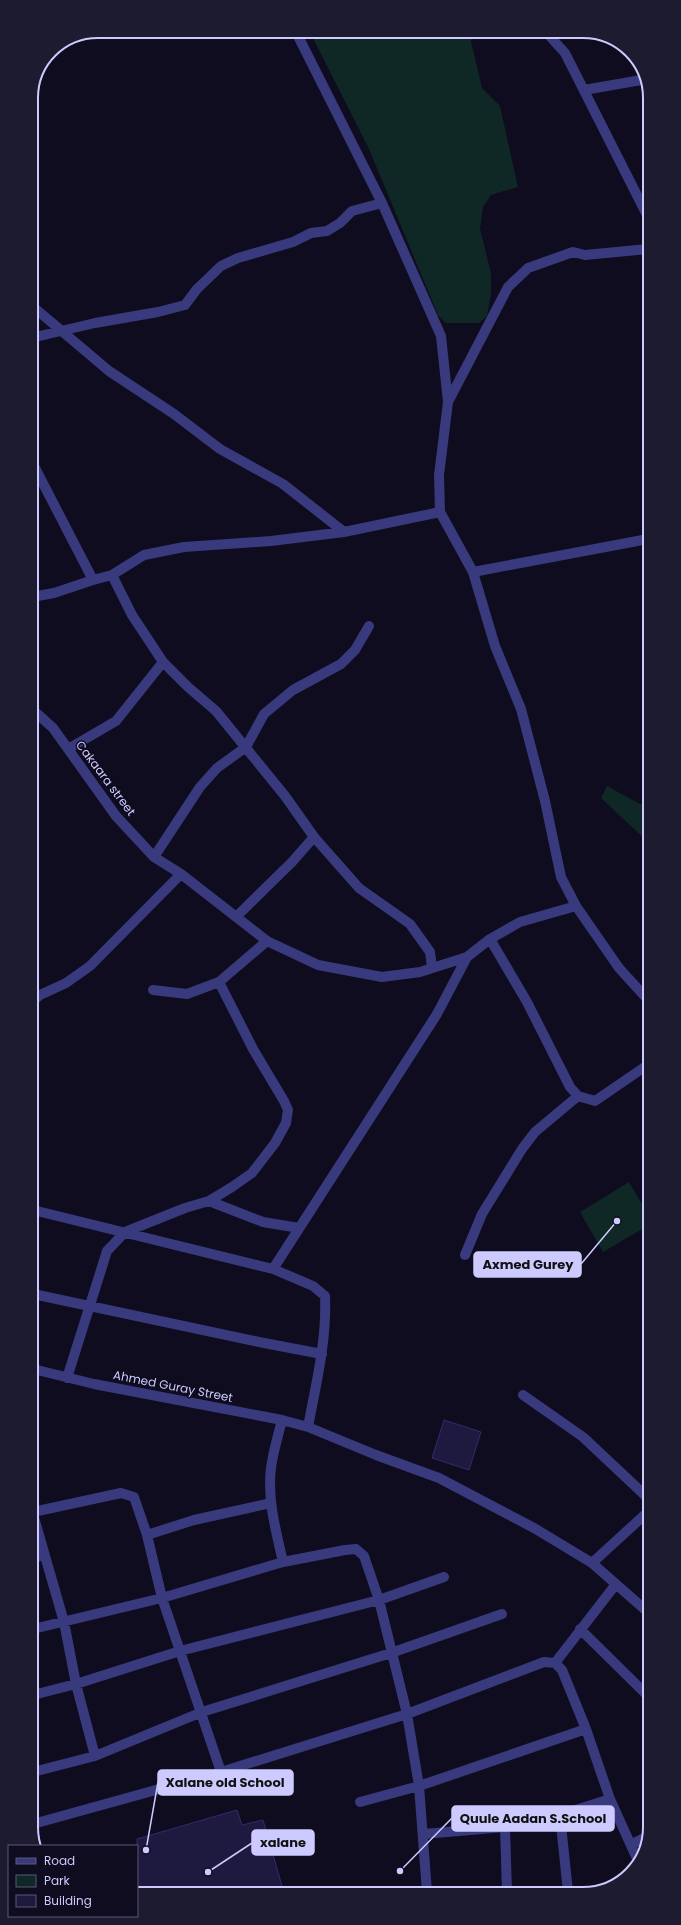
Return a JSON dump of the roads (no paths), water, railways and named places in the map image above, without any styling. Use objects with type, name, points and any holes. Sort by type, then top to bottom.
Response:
[{"type":"street","points":[[299,38],[382,203],[441,336],[448,402],[439,475],[440,512],[473,572],[495,646],[521,709],[545,801],[561,878],[576,906],[619,968],[643,994]]},
{"type":"street","points":[[551,38],[565,53],[643,207]]},
{"type":"street","points":[[584,90],[640,80]]},
{"type":"street","points":[[38,336],[185,305],[197,289],[221,266],[238,258],[293,242],[311,233],[327,231],[340,223],[352,211],[382,203]]},
{"type":"street","points":[[448,402],[508,287],[528,268],[573,252],[585,255],[643,249]]},
{"type":"street","points":[[38,311],[109,371],[174,414],[220,449],[284,484],[344,532]]},
{"type":"street","points":[[38,474],[93,580]]},
{"type":"street","points":[[38,596],[54,593],[112,575],[144,555],[184,547],[271,541],[344,532],[440,512]]},
{"type":"street","points":[[473,572],[643,540]]},
{"type":"street","points":[[112,575],[132,615],[163,662],[188,687],[216,711],[285,796],[314,837],[359,888],[410,924],[430,952],[432,967]]},
{"type":"street","points":[[154,857],[200,786],[217,768],[246,747],[264,714],[292,690],[341,664],[355,650],[369,626]]},
{"type":"street","points":[[68,749],[116,721],[163,662]]},
{"type":"street","name":"Cakaara street","points":[[38,714],[53,728],[116,816],[154,857],[181,874],[266,941],[318,965],[382,977],[420,972],[432,967],[467,958]]},
{"type":"street","points":[[236,917],[292,862],[314,837]]},
{"type":"street","points":[[38,994],[66,983],[90,966],[181,874]]},
{"type":"street","points":[[272,1269],[437,1014],[467,958],[490,939],[520,922],[576,906]]},
{"type":"street","points":[[490,939],[527,1002],[570,1088],[578,1096],[595,1101],[643,1068]]},
{"type":"street","points":[[153,990],[187,994],[219,982],[266,941]]},
{"type":"street","points":[[67,1378],[107,1251],[125,1232],[185,1208],[209,1201],[252,1173],[275,1143],[286,1123],[288,1110],[253,1049],[219,982]]},
{"type":"street","points":[[465,1255],[482,1214],[522,1149],[535,1132],[578,1096]]},
{"type":"street","points":[[209,1201],[263,1222],[299,1228]]},
{"type":"street","points":[[38,1211],[272,1269],[313,1286],[325,1296],[326,1312],[322,1354],[308,1427]]},
{"type":"street","points":[[38,1295],[322,1354]]},
{"type":"street","name":"Ahmed Guray Street","points":[[38,1370],[67,1378],[282,1420],[308,1427],[376,1455],[439,1478],[534,1528],[592,1563],[643,1608]]},
{"type":"street","points":[[522,1395],[583,1436],[643,1493]]},
{"type":"street","points":[[282,1420],[271,1467],[271,1503],[282,1562]]},
{"type":"street","points":[[38,1512],[121,1493],[134,1497],[147,1535],[162,1598],[202,1712],[221,1772]]},
{"type":"street","points":[[147,1535],[194,1520],[271,1503]]},
{"type":"street","points":[[592,1563],[643,1516]]},
{"type":"street","points":[[38,1532],[64,1622],[76,1684],[94,1756]]},
{"type":"street","points":[[38,1629],[162,1598],[282,1562],[345,1550],[356,1550],[364,1556],[379,1600],[407,1714],[424,1834],[427,1887]]},
{"type":"street","points":[[38,1557],[44,1555]]},
{"type":"street","points":[[38,1694],[76,1684],[180,1651],[379,1600],[444,1577]]},
{"type":"street","points":[[555,1663],[616,1584]]},
{"type":"street","points":[[38,1771],[94,1756],[202,1712],[391,1653],[502,1614]]},
{"type":"street","points":[[580,1629],[643,1691]]},
{"type":"street","points":[[38,1823],[221,1772],[407,1714],[544,1662],[555,1663],[562,1670],[586,1729],[610,1799],[636,1855]]},
{"type":"street","points":[[360,1802],[418,1786],[586,1729]]},
{"type":"street","points":[[424,1834],[505,1826],[560,1815],[610,1799]]},
{"type":"street","points":[[560,1815],[567,1887]]},
{"type":"street","points":[[505,1826],[507,1887]]},
{"type":"street","points":[[632,1844],[642,1839]]},
{"type":"place","name":"Axmed Gurey","points":[[617,1221]]},
{"type":"place","name":"Xalane old School","points":[[146,1850]]},
{"type":"place","name":"Quule Aadan S.School","points":[[400,1871]]},
{"type":"place","name":"xalane","points":[[208,1872]]}]
